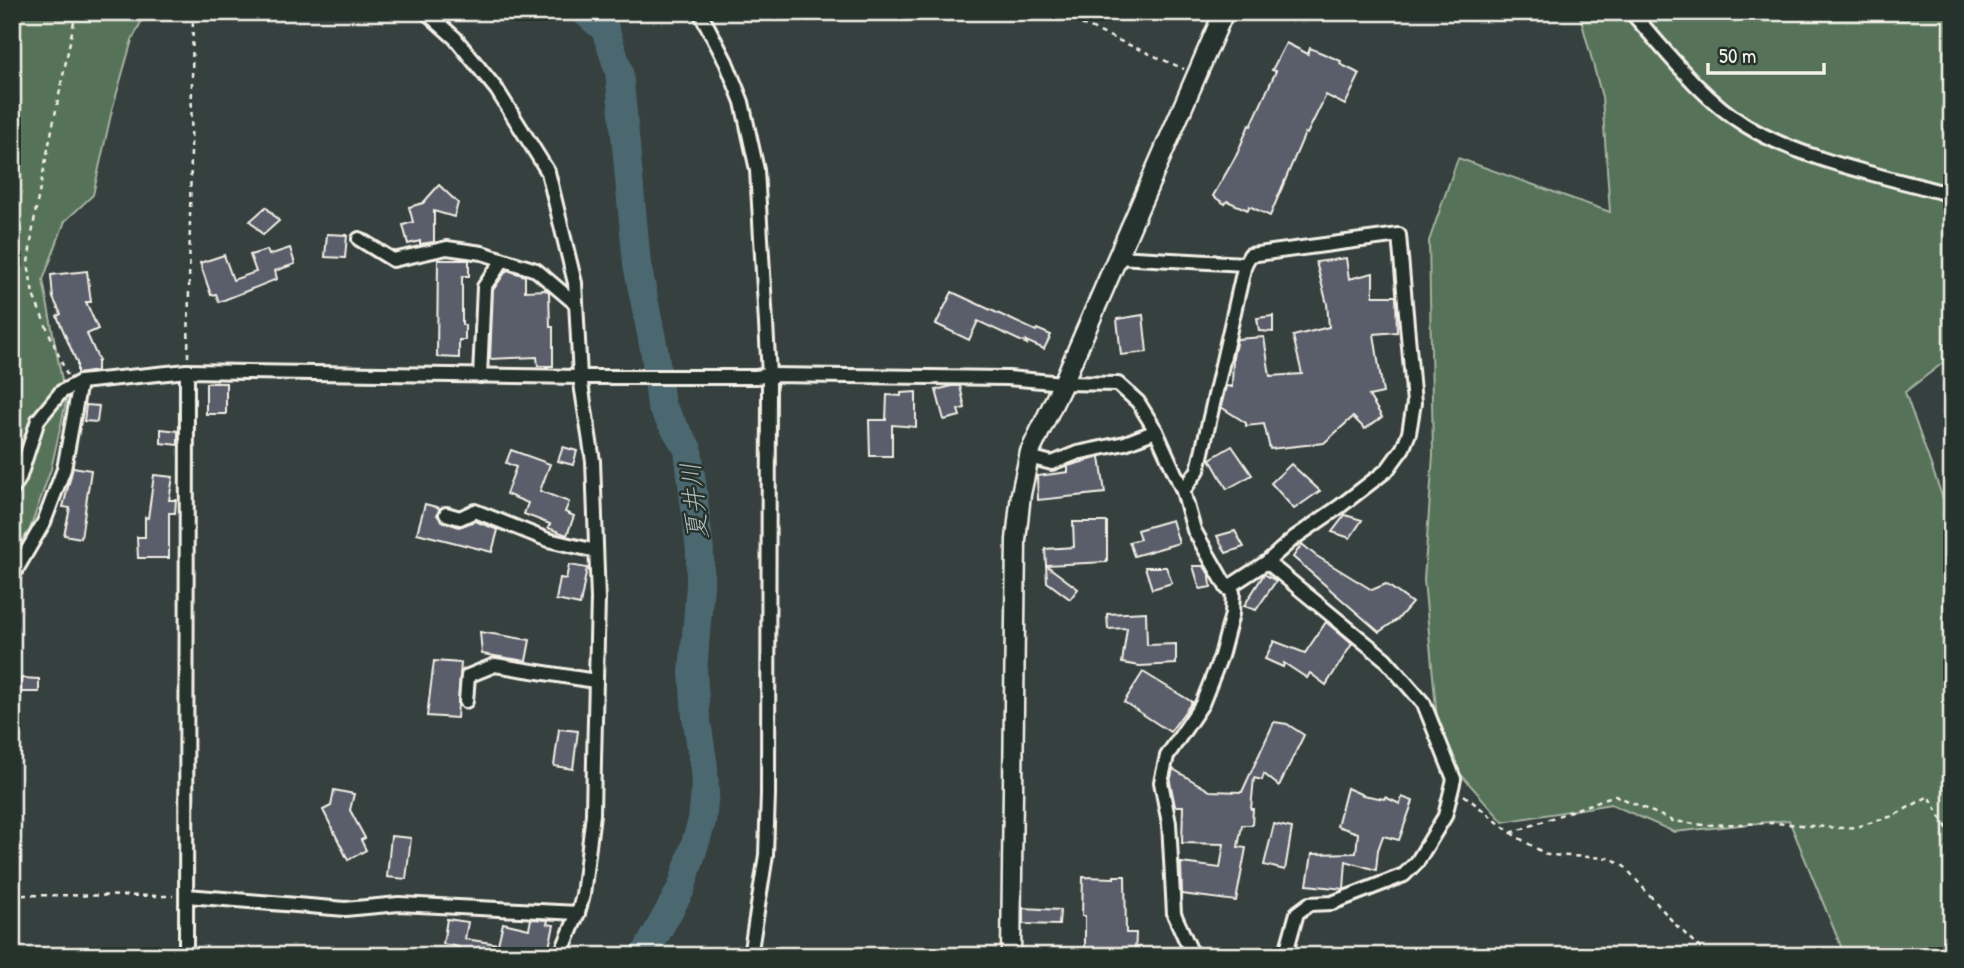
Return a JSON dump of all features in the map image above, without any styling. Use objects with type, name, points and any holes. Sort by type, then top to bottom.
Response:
[{"type":"street","points":[[426,12],[455,38],[497,90],[548,172],[575,283],[580,377],[593,461],[598,599],[593,814],[583,895],[560,956]]},
{"type":"street","points":[[700,12],[726,62],[742,102],[757,170],[767,818],[766,855],[750,956]]},
{"type":"street","points":[[1012,956],[1015,552],[1021,494],[1029,457],[1224,12]]},
{"type":"street","points":[[1631,12],[1704,92],[1745,125],[1806,152],[1952,195]]},
{"type":"street","points":[[1183,491],[1198,470],[1245,264],[1250,255],[1399,235],[1414,403],[1409,433],[1403,448],[1387,470],[1294,537],[1267,562],[1227,588]]},
{"type":"street","points":[[359,239],[393,260],[447,248],[482,253],[536,270],[576,304]]},
{"type":"street","points":[[1117,257],[1245,264]]},
{"type":"street","points":[[480,376],[484,287],[502,260]]},
{"type":"street","points":[[186,956],[187,371]]},
{"type":"street","points":[[12,490],[19,479],[38,420],[61,392],[76,384],[187,371],[580,377],[762,375],[1008,378],[1118,384],[1138,402],[1156,431],[1183,491],[1194,530],[1227,588],[1233,592],[1232,614],[1221,656],[1202,704],[1167,756],[1161,782],[1169,823],[1174,914],[1193,956]]},
{"type":"street","points":[[12,577],[44,522],[64,469],[76,384]]},
{"type":"street","points":[[1029,457],[1052,463],[1077,453],[1125,443],[1156,431]]},
{"type":"street","points":[[446,514],[460,518],[475,511],[548,540],[596,551]]},
{"type":"street","points":[[1267,562],[1385,659],[1424,704],[1454,779],[1445,816],[1410,869],[1404,875],[1332,903],[1309,904],[1297,913],[1285,956]]},
{"type":"street","points":[[466,701],[468,676],[495,664],[595,681]]},
{"type":"street","points":[[187,896],[345,909],[399,904],[578,913]]},
{"type":"path","points":[[76,12],[36,208],[28,263],[33,295],[76,384]]},
{"type":"path","points":[[187,371],[193,12]]},
{"type":"path","points":[[1054,12],[1196,74]]},
{"type":"path","points":[[1453,786],[1511,833],[1547,855],[1611,858],[1625,867],[1674,923],[1708,956]]},
{"type":"path","points":[[1511,833],[1615,796],[1673,821],[1704,825],[1775,823],[1838,828],[1856,827],[1893,816],[1929,796],[1952,837]]},
{"type":"path","points":[[12,895],[187,896]]},
{"type":"green space","points":[[12,12],[146,12],[132,40],[112,110],[93,195],[65,221],[43,280],[66,402],[51,469],[30,529],[12,556]]},
{"type":"green space","points":[[1579,12],[1952,12],[1952,356],[1905,392],[1952,524],[1952,956],[1845,956],[1789,820],[1674,832],[1611,804],[1503,822],[1440,751],[1424,580],[1433,455],[1429,241],[1458,158],[1610,212],[1602,97]]},
{"type":"building","points":[[1286,43],[1308,54],[1310,48],[1341,61],[1340,64],[1360,74],[1345,105],[1326,95],[1307,134],[1305,133],[1270,216],[1249,206],[1248,210],[1227,201],[1225,204],[1213,196],[1237,154],[1249,125],[1251,126],[1276,71],[1272,70]]},
{"type":"building","points":[[439,185],[458,203],[454,217],[434,211],[434,242],[408,244],[403,225],[413,222],[409,207],[423,203]]},
{"type":"building","points":[[266,207],[279,221],[263,235],[250,221]]},
{"type":"building","points":[[327,234],[347,235],[345,258],[325,257]]},
{"type":"building","points":[[290,248],[295,264],[275,271],[277,279],[219,302],[216,294],[211,295],[200,263],[224,255],[233,280],[256,272],[250,255],[267,250],[269,255]]},
{"type":"building","points":[[1346,258],[1349,279],[1373,273],[1373,296],[1396,296],[1397,332],[1374,334],[1383,393],[1369,396],[1382,417],[1365,429],[1353,417],[1324,443],[1270,449],[1264,424],[1246,426],[1246,423],[1221,407],[1226,386],[1232,387],[1233,357],[1237,339],[1264,337],[1270,376],[1302,374],[1293,336],[1329,327],[1327,304],[1316,262]]},
{"type":"building","points":[[438,260],[469,260],[469,276],[463,276],[462,279],[462,325],[465,325],[465,340],[459,340],[459,358],[437,357]]},
{"type":"building","points":[[507,270],[525,276],[525,291],[549,292],[550,327],[553,327],[553,366],[538,366],[537,357],[490,359],[493,290]]},
{"type":"building","points":[[87,271],[91,302],[86,302],[98,329],[87,334],[99,361],[97,371],[77,374],[77,363],[57,316],[61,314],[53,298],[51,275]]},
{"type":"building","points":[[952,292],[1036,331],[1037,329],[1051,335],[1044,349],[978,321],[969,340],[936,324]]},
{"type":"building","points":[[1143,315],[1147,352],[1121,355],[1117,319]]},
{"type":"building","points":[[1273,316],[1273,332],[1259,331],[1257,318]]},
{"type":"building","points":[[206,383],[226,383],[226,414],[206,414]]},
{"type":"building","points":[[960,386],[965,408],[958,410],[960,416],[944,420],[936,390]]},
{"type":"building","points":[[916,392],[916,427],[892,425],[892,456],[870,456],[869,420],[886,420],[887,395],[901,396],[901,393]]},
{"type":"building","points":[[86,405],[99,406],[97,422],[84,421]]},
{"type":"building","points":[[161,429],[178,431],[178,445],[161,443]]},
{"type":"building","points":[[1232,446],[1252,475],[1227,489],[1210,459]]},
{"type":"building","points":[[563,447],[577,451],[573,465],[558,461]]},
{"type":"building","points":[[511,450],[550,464],[540,491],[569,502],[565,512],[574,516],[567,535],[548,528],[550,524],[524,514],[528,503],[506,494],[516,467],[506,463]]},
{"type":"building","points":[[1100,457],[1105,493],[1038,500],[1037,476],[1068,472],[1068,466]]},
{"type":"building","points":[[1291,464],[1320,491],[1294,509],[1271,483]]},
{"type":"building","points":[[73,467],[91,470],[81,538],[64,535],[70,508],[63,507]]},
{"type":"building","points":[[154,475],[173,477],[169,500],[176,500],[175,513],[169,513],[169,558],[138,558],[137,537],[145,537],[145,517],[148,518]]},
{"type":"building","points":[[425,504],[440,508],[437,515],[444,522],[459,527],[475,521],[498,530],[492,552],[417,533]]},
{"type":"building","points":[[1345,515],[1362,520],[1350,538],[1332,532]]},
{"type":"building","points":[[1172,520],[1179,543],[1134,556],[1129,542],[1140,539],[1137,530]]},
{"type":"building","points":[[1073,522],[1107,522],[1107,562],[1046,565],[1045,549],[1074,547]]},
{"type":"building","points":[[1235,531],[1244,547],[1226,553],[1217,536]]},
{"type":"building","points":[[1302,544],[1372,590],[1386,584],[1412,603],[1398,619],[1379,632],[1293,557]]},
{"type":"building","points":[[569,565],[587,568],[580,605],[556,600],[560,578],[566,579]]},
{"type":"building","points":[[1046,565],[1078,589],[1070,599],[1047,582]]},
{"type":"building","points":[[1193,566],[1204,566],[1210,576],[1211,587],[1200,589]]},
{"type":"building","points":[[1145,567],[1166,567],[1172,583],[1152,589]]},
{"type":"building","points":[[1264,574],[1276,581],[1256,610],[1244,606]]},
{"type":"building","points":[[1146,612],[1147,645],[1176,644],[1176,664],[1140,666],[1122,663],[1127,628],[1108,629],[1107,614]]},
{"type":"building","points":[[1326,622],[1352,644],[1326,685],[1310,673],[1307,678],[1284,663],[1283,667],[1265,659],[1274,641],[1305,653]]},
{"type":"building","points":[[480,632],[530,640],[526,661],[482,654]]},
{"type":"building","points":[[434,661],[461,663],[457,718],[427,716]]},
{"type":"building","points":[[1143,672],[1192,702],[1170,732],[1124,702]]},
{"type":"building","points":[[21,678],[39,679],[39,692],[21,692]]},
{"type":"building","points":[[1274,722],[1287,724],[1304,735],[1279,786],[1264,774],[1262,780],[1254,778],[1252,825],[1242,825],[1238,847],[1246,848],[1236,901],[1182,894],[1181,863],[1220,868],[1224,844],[1182,843],[1183,806],[1175,806],[1170,782],[1173,769],[1210,791],[1242,792]]},
{"type":"building","points":[[559,729],[578,731],[573,769],[554,766]]},
{"type":"building","points":[[1347,788],[1363,795],[1385,797],[1400,804],[1402,797],[1413,801],[1399,840],[1383,836],[1376,870],[1346,861],[1344,889],[1307,885],[1312,854],[1356,853],[1358,833],[1337,826]]},
{"type":"building","points":[[334,790],[354,794],[350,810],[365,838],[361,840],[366,850],[348,860],[323,810],[331,806]]},
{"type":"building","points":[[1274,824],[1292,828],[1285,870],[1264,865]]},
{"type":"building","points":[[391,836],[411,838],[406,879],[387,877]]},
{"type":"building","points":[[1125,876],[1126,933],[1136,933],[1135,956],[1123,956],[1123,950],[1085,949],[1083,877]]},
{"type":"building","points":[[1023,908],[1060,910],[1059,925],[1023,924]]},
{"type":"building","points":[[447,919],[468,922],[465,939],[498,944],[503,923],[529,929],[531,919],[548,920],[547,924],[554,925],[547,956],[489,956],[458,951],[459,947],[443,944]]},
{"type":"waterway","name":"夏井川","points":[[585,12],[605,29],[619,71],[637,264],[655,354],[661,406],[688,449],[700,551],[693,672],[704,767],[702,821],[681,889],[644,956]]}]
